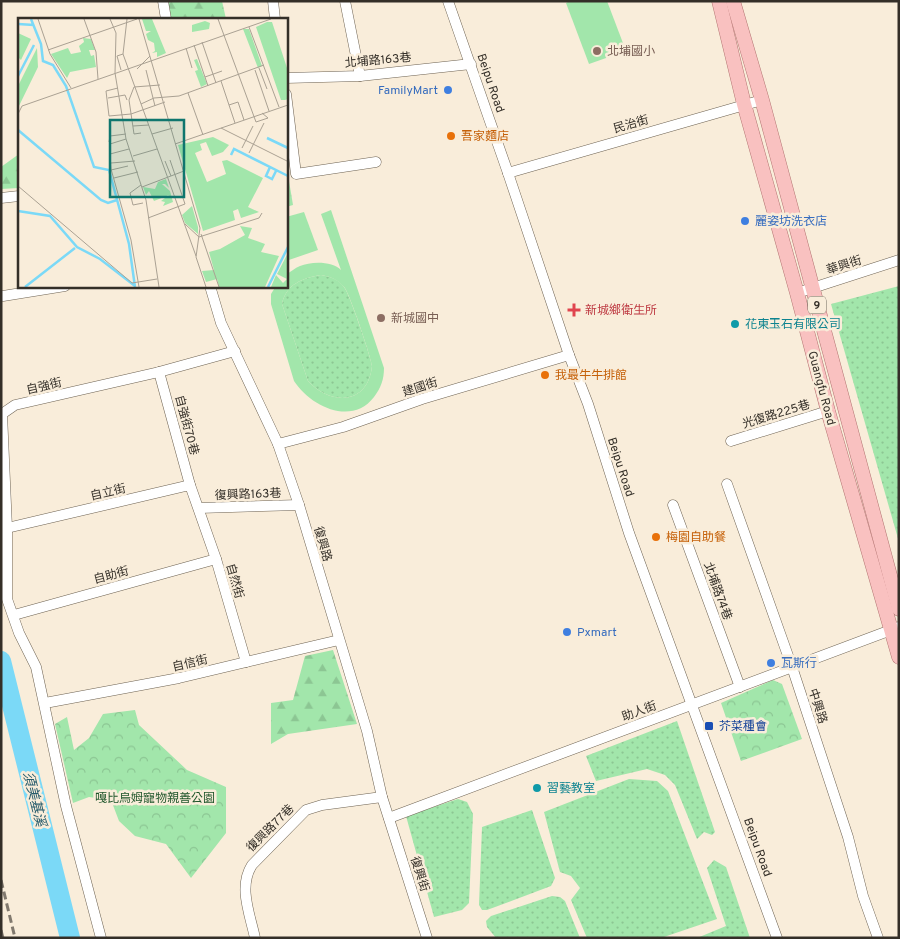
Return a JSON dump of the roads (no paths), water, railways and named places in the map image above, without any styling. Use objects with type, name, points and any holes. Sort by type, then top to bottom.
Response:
[{"type":"main road","name":"Guangfu Road","points":[[719,1],[744,104],[828,411],[895,629],[899,657]]},
{"type":"main road","name":"Guangfu Road","points":[[732,1],[762,100],[899,609]]},
{"type":"street","points":[[163,1],[166,18]]},
{"type":"street","points":[[272,1],[275,18]]},
{"type":"street","points":[[344,1],[360,76]]},
{"type":"street","name":"Beipu Road","points":[[448,1],[569,354],[588,404],[629,533],[777,938]]},
{"type":"street","name":"北埔路163巷","points":[[288,78],[360,76],[471,64]]},
{"type":"street","name":"民治街","points":[[508,173],[762,100]]},
{"type":"street","points":[[288,110],[296,174],[376,162]]},
{"type":"street","points":[[1,198],[18,196]]},
{"type":"street","name":"華興街","points":[[797,293],[899,260]]},
{"type":"street","points":[[3,296],[53,288]]},
{"type":"street","name":"復興路","points":[[211,288],[221,323],[278,444],[299,506],[367,731],[382,797],[389,818]]},
{"type":"street","name":"自強街","points":[[101,938],[66,806],[36,667],[19,633],[7,599],[7,528],[2,414],[15,405],[159,372],[235,351]]},
{"type":"street","name":"建國街","points":[[278,444],[343,426],[422,399],[569,354]]},
{"type":"street","name":"自強街70巷","points":[[159,372],[190,485]]},
{"type":"street","name":"光復路225巷","points":[[731,441],[828,411]]},
{"type":"street","name":"中興路","points":[[726,484],[792,667],[848,836],[863,896],[878,938]]},
{"type":"street","points":[[190,485],[199,508]]},
{"type":"street","name":"自立街","points":[[7,528],[190,485]]},
{"type":"street","name":"北埔路74巷","points":[[673,504],[740,687]]},
{"type":"street","name":"復興路163巷","points":[[199,508],[299,506]]},
{"type":"street","name":"自然街","points":[[199,508],[246,662]]},
{"type":"street","name":"自助街","points":[[14,615],[216,559]]},
{"type":"street","name":"助人街","points":[[389,818],[895,629]]},
{"type":"street","name":"自信街","points":[[45,703],[179,678],[339,640]]},
{"type":"street","name":"復興路77巷","points":[[255,938],[245,885],[246,874],[252,865],[306,810],[322,805],[382,797]]},
{"type":"street","name":"復興街","points":[[389,818],[427,938]]},
{"type":"waterway","name":"須美基溪","points":[[1,661],[70,938]]},
{"type":"railway","points":[[1,880],[15,938]]},
{"type":"railway","points":[[1,930],[3,938]]},
{"type":"place","name":"北埔國小","points":[[597,51]]},
{"type":"place","name":"FamilyMart","points":[[448,90]]},
{"type":"place","name":"吾家麵店","points":[[451,136]]},
{"type":"place","name":"麗姿坊洗衣店","points":[[745,221]]},
{"type":"place","name":"新城鄉衛生所","points":[[574,310]]},
{"type":"place","name":"新城國中","points":[[381,318]]},
{"type":"place","name":"花東玉石有限公司","points":[[735,324]]},
{"type":"place","name":"我最牛牛排館","points":[[545,375]]},
{"type":"place","name":"梅園自助餐","points":[[656,537]]},
{"type":"place","name":"Pxmart","points":[[567,632]]},
{"type":"place","name":"瓦斯行","points":[[771,663]]},
{"type":"place","name":"芥菜種會","points":[[709,726]]},
{"type":"place","name":"習藝教室","points":[[537,788]]},
{"type":"park label","name":"嘎比烏姆寵物親善公園","points":[[155,798]]}]
